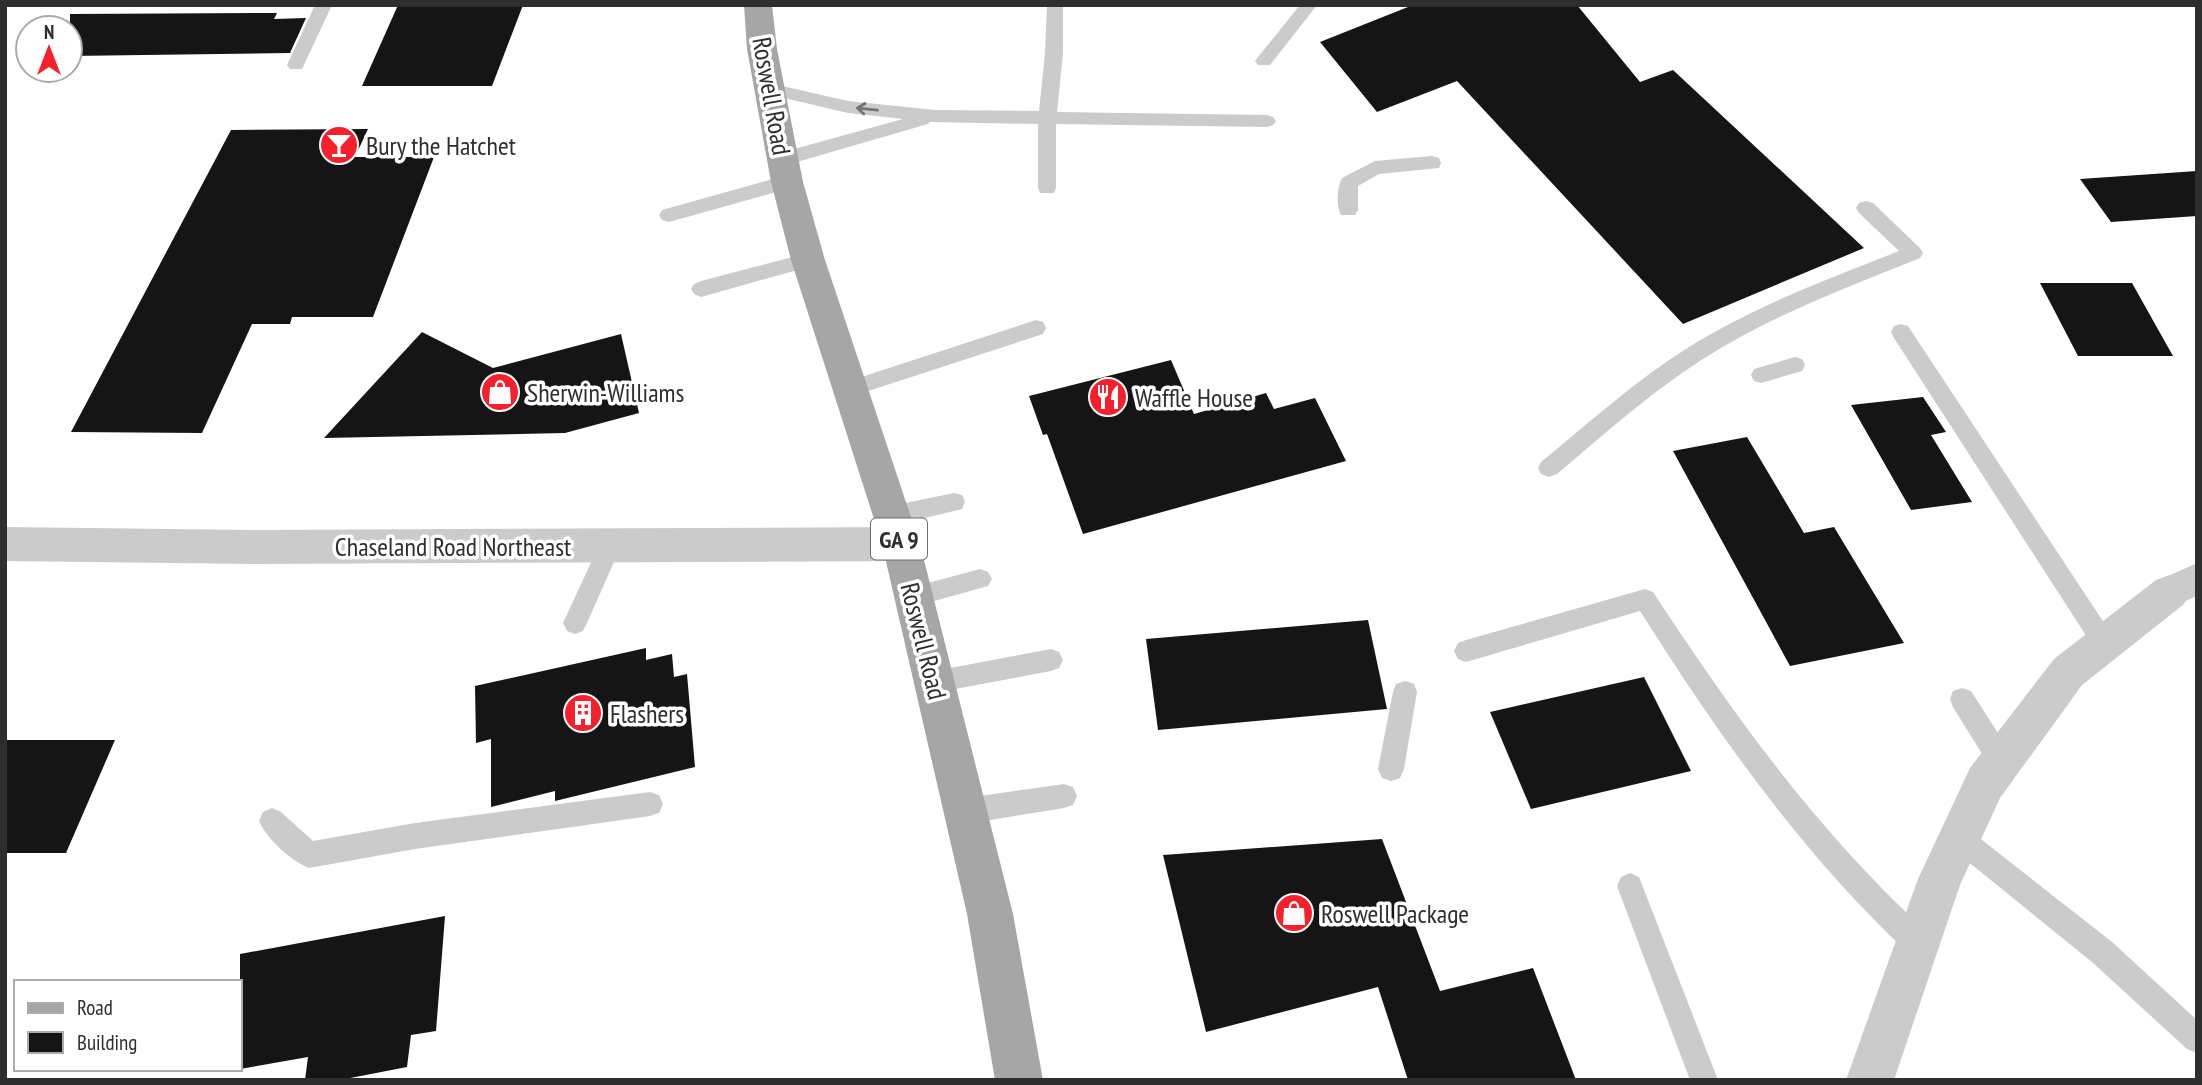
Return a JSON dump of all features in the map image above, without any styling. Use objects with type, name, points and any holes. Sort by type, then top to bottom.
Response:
[{"type":"main road","name":"Roswell Road","points":[[758,5],[769,89],[785,171],[808,260],[896,530],[990,914],[1019,1080]]},
{"type":"street","name":"Chaseland Road Northeast","points":[[5,544],[254,547],[610,546],[896,530]]},
{"type":"street","points":[[1870,1080],[1940,879],[1985,783],[2068,672],[2183,585]]},
{"type":"lane","points":[[296,65],[324,5]]},
{"type":"lane","points":[[1047,188],[1047,118],[1054,53],[1055,5]]},
{"type":"lane","points":[[1264,61],[1309,5]]},
{"type":"lane","points":[[769,89],[848,107],[935,116],[1267,121]]},
{"type":"lane","points":[[668,215],[935,116]]},
{"type":"lane","points":[[1348,210],[1349,183],[1375,168],[1432,163]]},
{"type":"lane","points":[[1549,468],[1669,370],[1763,315],[1913,253],[1867,208]]},
{"type":"lane","points":[[701,289],[808,260]]},
{"type":"lane","points":[[850,389],[1036,328]]},
{"type":"lane","points":[[1901,332],[2104,643]]},
{"type":"lane","points":[[1761,375],[1795,365]]},
{"type":"lane","points":[[896,530],[954,502]]},
{"type":"lane","points":[[575,623],[610,546]]},
{"type":"lane","points":[[913,597],[980,579]]},
{"type":"lane","points":[[1466,652],[1645,599],[1702,686],[1809,830],[1868,896],[1918,943]]},
{"type":"lane","points":[[934,682],[1051,660]]},
{"type":"lane","points":[[1391,769],[1405,692]]},
{"type":"lane","points":[[1962,699],[2001,761]]},
{"type":"lane","points":[[965,811],[1064,796]]},
{"type":"lane","points":[[272,821],[309,855],[415,836],[649,804]]},
{"type":"lane","points":[[1959,838],[2102,952],[2197,1039]]},
{"type":"lane","points":[[1630,886],[1704,1080]]},
{"type":"building","points":[[398,5],[523,5],[492,86],[362,86]]},
{"type":"building","points":[[1413,5],[1577,5],[1640,82],[1673,70],[1864,248],[1683,324],[1457,81],[1377,112],[1320,42]]},
{"type":"building","points":[[277,13],[274,19],[306,18],[290,53],[84,56],[84,14],[70,14]]},
{"type":"building","points":[[368,129],[355,157],[434,157],[373,317],[292,317],[290,324],[252,324],[202,433],[71,432],[231,130]]},
{"type":"building","points":[[2197,171],[2197,216],[2111,222],[2080,179]]},
{"type":"building","points":[[2040,283],[2132,283],[2173,356],[2078,356]]},
{"type":"building","name":"Sherwin-Williams","points":[[422,332],[493,368],[621,334],[639,413],[565,433],[324,438]]},
{"type":"building","points":[[1171,360],[1194,414],[1266,393],[1274,409],[1315,398],[1346,461],[1083,534],[1047,434],[1043,435],[1029,396]]},
{"type":"building","points":[[1923,397],[1946,432],[1931,435],[1972,502],[1911,510],[1851,405]]},
{"type":"building","points":[[1747,437],[1804,533],[1834,527],[1904,643],[1790,666],[1673,451]]},
{"type":"building","points":[[1368,620],[1387,709],[1158,730],[1146,639]]},
{"type":"building","name":"Flashers","points":[[646,648],[646,660],[672,654],[674,677],[687,674],[695,767],[555,801],[555,791],[491,807],[491,739],[476,743],[475,686]]},
{"type":"building","points":[[1644,677],[1691,771],[1531,809],[1490,712]]},
{"type":"building","points":[[5,740],[115,740],[66,853],[5,853]]},
{"type":"building","name":"Roswell Package","points":[[1382,839],[1440,991],[1533,968],[1576,1080],[1408,1080],[1378,987],[1206,1032],[1163,855]]},
{"type":"building","points":[[445,916],[436,1031],[411,1035],[407,1067],[340,1080],[305,1080],[308,1057],[242,1069],[240,954]]},
{"type":"place","name":"Bury the Hatchet","points":[[339,145]]},
{"type":"place","name":"Sherwin-Williams","points":[[500,392]]},
{"type":"place","name":"Waffle House","points":[[1108,397]]},
{"type":"place","name":"Flashers","points":[[583,713]]},
{"type":"place","name":"Roswell Package","points":[[1294,913]]}]
